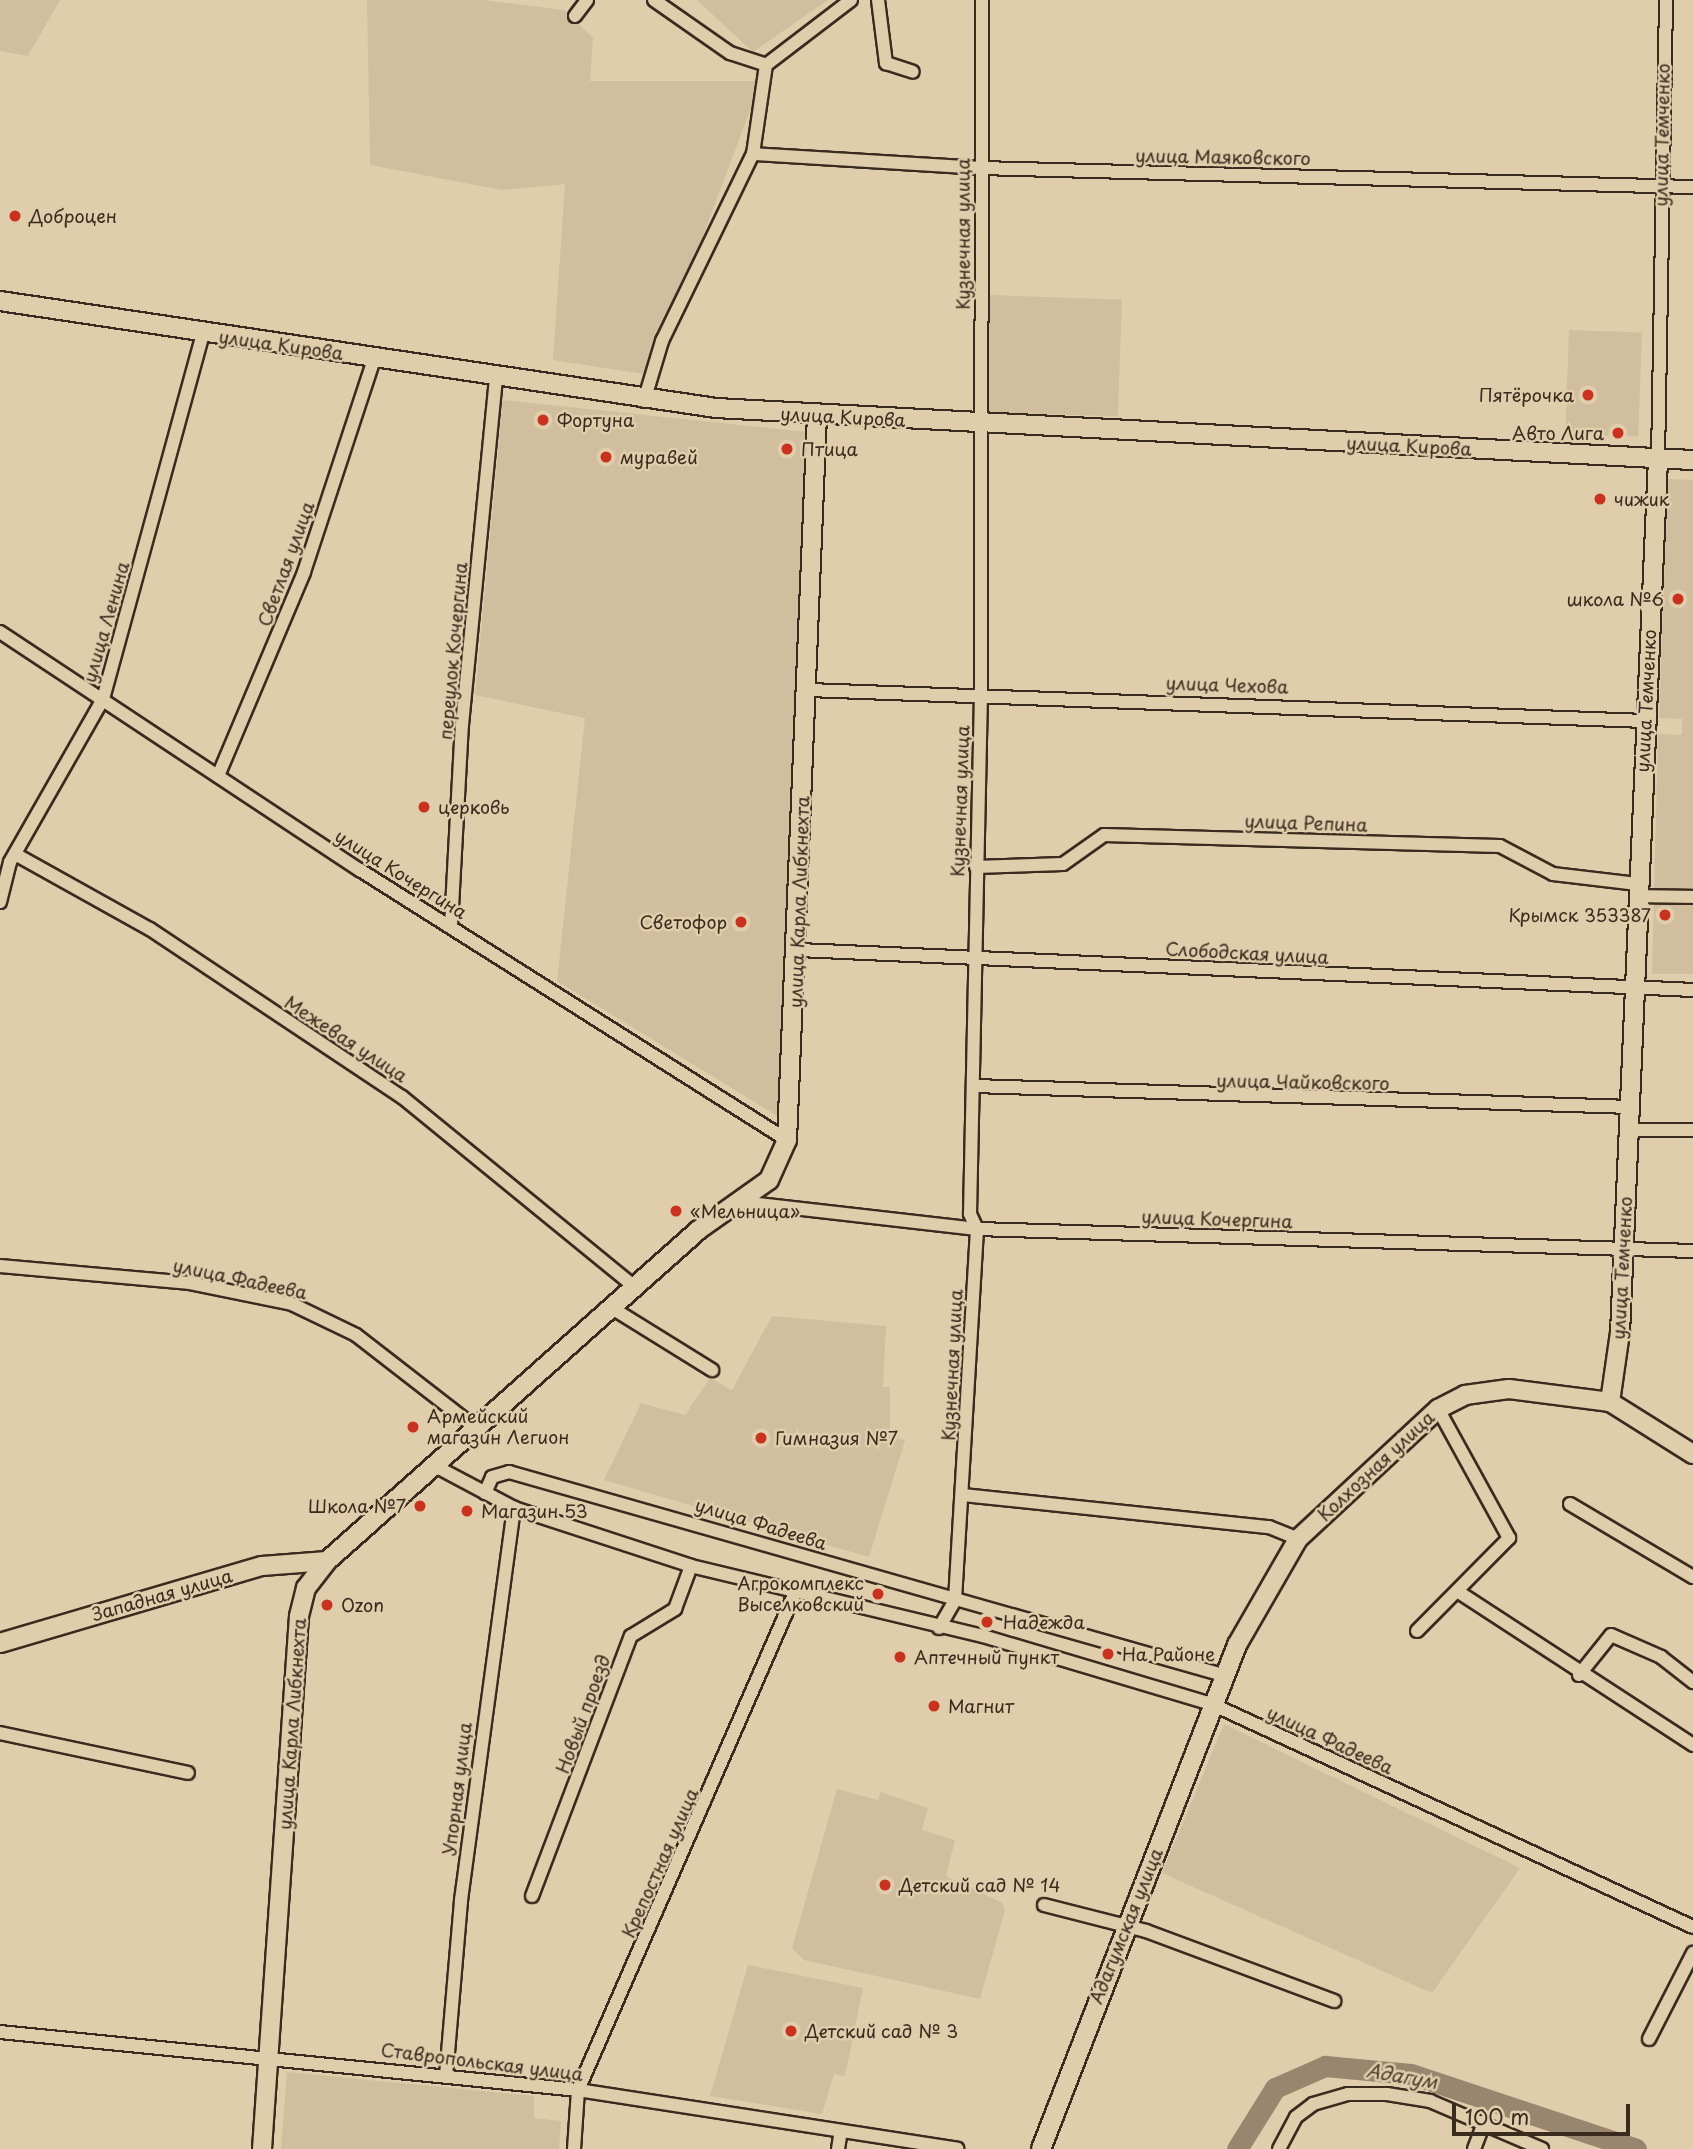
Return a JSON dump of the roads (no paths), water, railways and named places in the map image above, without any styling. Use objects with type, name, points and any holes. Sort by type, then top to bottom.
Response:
[{"type":"main road","name":"улица Кирова","points":[[0,301],[643,401],[817,416],[1693,460]]},
{"type":"main road","name":"улица Карла Либкнехта","points":[[262,2149],[299,1616],[306,1588],[327,1561],[438,1467],[635,1287],[769,1180],[787,1140],[799,950],[817,416]]},
{"type":"main road","name":"улица Темченко","points":[[1610,1402],[1631,1107],[1644,720],[1658,459]]},
{"type":"main road","name":"Колхозная улица","points":[[1214,1705],[1263,1594],[1298,1539],[1438,1409],[1465,1395],[1509,1390],[1610,1402],[1693,1454]]},
{"type":"main road","name":"Западная улица","points":[[0,1643],[262,1566],[327,1561]]},
{"type":"main road","name":"Адагумская улица","points":[[1041,2149],[1214,1705]]},
{"type":"street","points":[[575,16],[587,0]]},
{"type":"street","points":[[654,0],[730,53],[765,65]]},
{"type":"street","points":[[643,401],[662,341],[753,154],[765,65],[851,0]]},
{"type":"street","points":[[878,0],[886,63],[913,72]]},
{"type":"street","name":"Кузнечная улица","points":[[955,1600],[977,1229],[970,1214],[974,1086],[973,958],[981,692],[979,424],[982,0]]},
{"type":"street","name":"улица Темченко","points":[[1658,459],[1666,0]]},
{"type":"street","name":"улица Маяковского","points":[[753,154],[981,168],[1693,187]]},
{"type":"street","name":"улица Ленина","points":[[0,902],[8,858],[103,699],[203,334]]},
{"type":"street","name":"Светлая улица","points":[[218,776],[304,572],[374,359]]},
{"type":"street","name":"переулок Кочергина","points":[[452,926],[462,724],[496,379]]},
{"type":"street","name":"улица Кочергина","points":[[0,632],[218,776],[787,1140]]},
{"type":"street","name":"улица Чехова","points":[[808,690],[981,692],[1644,720]]},
{"type":"street","name":"улица Репина","points":[[976,867],[1063,864],[1104,835],[1500,846],[1553,874],[1637,890],[1693,897]]},
{"type":"street","name":"Межевая улица","points":[[8,858],[150,929],[402,1097],[635,1287]]},
{"type":"street","name":"Слободская улица","points":[[799,950],[1693,990]]},
{"type":"street","name":"улица Чайковского","points":[[974,1086],[1631,1107]]},
{"type":"street","points":[[1629,1129],[1693,1130]]},
{"type":"street","name":"улица Кочергина","points":[[740,1202],[977,1229],[1693,1251]]},
{"type":"street","name":"улица Фадеева","points":[[0,1266],[191,1283],[292,1304],[356,1335],[477,1429]]},
{"type":"street","points":[[612,1308],[712,1370]]},
{"type":"street","points":[[1417,1631],[1509,1538],[1438,1409]]},
{"type":"street","name":"улица Фадеева","points":[[438,1467],[514,1508],[691,1566],[794,1595],[939,1628],[1214,1705],[1693,1927]]},
{"type":"street","name":"улица Фадеева","points":[[485,1493],[492,1477],[509,1472],[1226,1675]]},
{"type":"street","points":[[963,1495],[1269,1527],[1298,1539]]},
{"type":"street","points":[[1570,1504],[1693,1577]]},
{"type":"street","name":"Упорная улица","points":[[446,2076],[464,1874],[514,1508]]},
{"type":"street","name":"Новый проезд","points":[[533,1896],[631,1636],[675,1609],[691,1566]]},
{"type":"street","points":[[1457,1591],[1579,1675],[1693,1745]]},
{"type":"street","name":"Крепостная улица","points":[[574,2149],[578,2090],[794,1595]]},
{"type":"street","points":[[939,1628],[955,1600]]},
{"type":"street","points":[[1579,1675],[1611,1635],[1661,1657],[1693,1682]]},
{"type":"street","points":[[0,1733],[188,1773]]},
{"type":"street","points":[[1044,1905],[1127,1928],[1334,2001]]},
{"type":"street","points":[[1649,2039],[1693,1953]]},
{"type":"street","name":"Ставропольская улица","points":[[0,2032],[578,2090],[957,2149]]},
{"type":"street","points":[[1279,2149],[1296,2117],[1348,2094],[1430,2101],[1485,2121],[1542,2149]]},
{"type":"street","points":[[1474,2149],[1485,2121]]},
{"type":"street","points":[[838,2149],[841,2131]]},
{"type":"waterway","name":"Адагум","points":[[1237,2149],[1275,2088],[1325,2066],[1411,2074],[1636,2149]]},
{"type":"place","name":"Доброцен","points":[[15,216]]},
{"type":"place","name":"Пятёрочка","points":[[1588,395]]},
{"type":"place","name":"Фортуна","points":[[543,420]]},
{"type":"place","name":"Авто Лига","points":[[1618,433]]},
{"type":"place","name":"Птица","points":[[787,449]]},
{"type":"place","name":"муравей","points":[[606,457]]},
{"type":"place","name":"чижик","points":[[1600,499]]},
{"type":"place","name":"школа №6","points":[[1678,599]]},
{"type":"place","name":"церковь","points":[[424,807]]},
{"type":"place","name":"Крымск 353387","points":[[1665,915]]},
{"type":"place","name":"Светофор","points":[[741,922]]},
{"type":"place","name":"«Мельница»","points":[[676,1211]]},
{"type":"place","name":"Армейский магазин Легион","points":[[413,1427]]},
{"type":"place","name":"Гимназия №7","points":[[761,1438]]},
{"type":"place","name":"Школа №7","points":[[420,1506]]},
{"type":"place","name":"Магазин 53","points":[[467,1511]]},
{"type":"place","name":"Агрокомплекс Выселковский","points":[[878,1594]]},
{"type":"place","name":"Ozon","points":[[327,1605]]},
{"type":"place","name":"Надежда","points":[[987,1622]]},
{"type":"place","name":"На Районе","points":[[1108,1654]]},
{"type":"place","name":"Аптечный пункт","points":[[900,1657]]},
{"type":"place","name":"Магнит","points":[[934,1706]]},
{"type":"place","name":"Детский сад № 14","points":[[885,1885]]},
{"type":"place","name":"Детский сад № 3","points":[[791,2031]]}]
